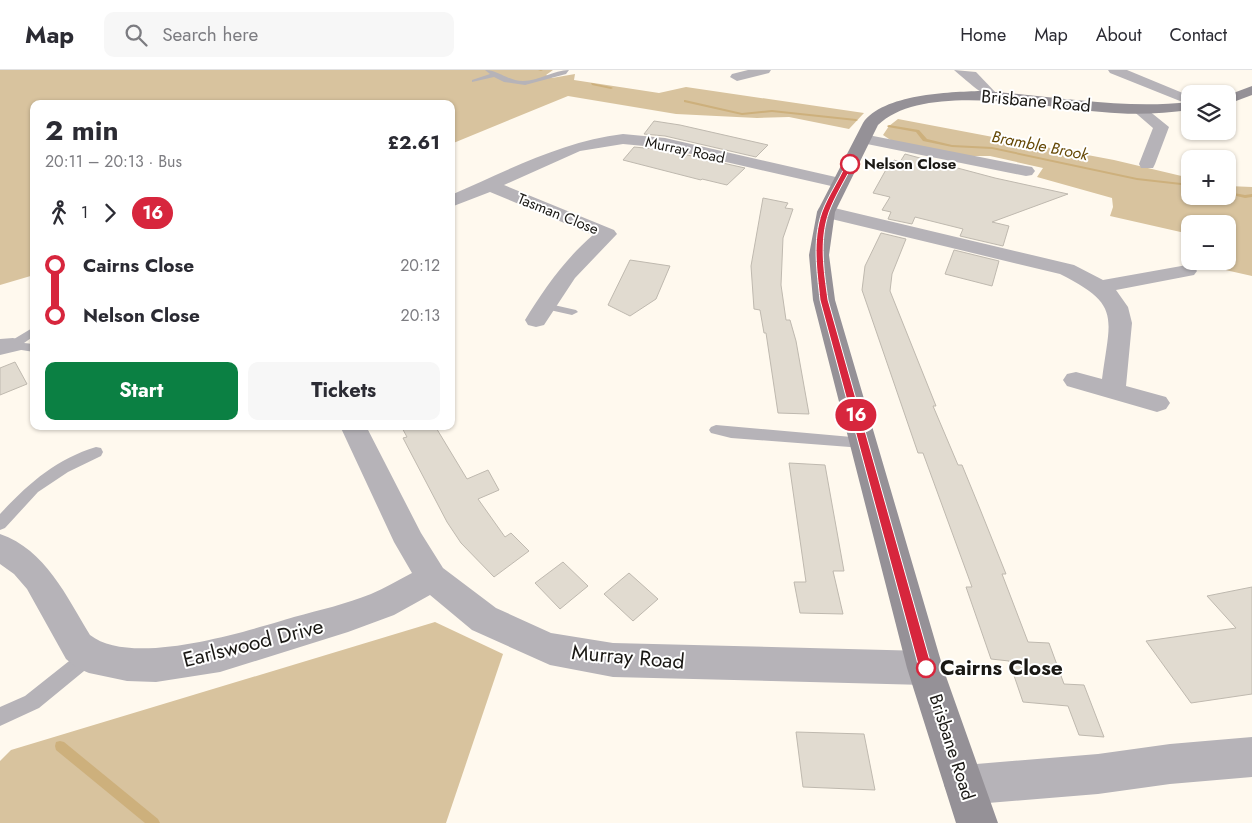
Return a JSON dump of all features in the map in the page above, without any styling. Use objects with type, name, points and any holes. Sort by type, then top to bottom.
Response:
[{"type":"street","points":[[961,70],[971,75],[991,95]]},
{"type":"street","points":[[1115,70],[1181,97]]},
{"type":"street","points":[[1236,96],[1252,90]]},
{"type":"street","name":"Brisbane Road","points":[[977,823],[926,668],[824,300],[819,255],[826,212],[875,119],[897,108],[939,98],[991,95],[1101,108],[1138,109],[1181,107]]},
{"type":"street","points":[[1236,99],[1252,102]]},
{"type":"street","points":[[1138,109],[1162,127],[1154,160]]},
{"type":"street","name":"Murray Road","points":[[455,200],[574,148],[597,142],[623,139],[665,143],[840,183]]},
{"type":"street","points":[[863,139],[1026,171]]},
{"type":"street","name":"Tasman Close","points":[[489,185],[614,230],[577,262],[540,313]]},
{"type":"street","points":[[826,212],[1048,263],[1074,272],[1100,287],[1111,298],[1119,312],[1121,323],[1113,391]]},
{"type":"street","points":[[1100,287],[1182,278]]},
{"type":"street","points":[[1076,380],[1157,403]]},
{"type":"street","name":"Murray Road","points":[[355,430],[410,542],[432,578],[484,619],[550,649],[581,656],[649,662],[926,668]]},
{"type":"street","points":[[0,547],[25,564],[38,579],[78,647],[89,656]]},
{"type":"street","name":"Earlswood Drive","points":[[89,656],[127,664],[156,665],[220,655],[382,605],[432,578]]},
{"type":"street","points":[[964,785],[1098,774],[1170,764],[1252,756]]},
{"type":"lane","points":[[488,70],[509,83],[527,84],[564,73],[566,70]]},
{"type":"lane","points":[[474,81],[494,75]]},
{"type":"lane","points":[[540,313],[572,312]]},
{"type":"lane","points":[[16,347],[30,335]]},
{"type":"lane","points":[[716,430],[731,434],[863,443]]},
{"type":"lane","points":[[0,524],[33,488],[63,468],[96,452]]},
{"type":"lane","points":[[0,717],[32,702],[89,656]]},
{"type":"shaded area","points":[[0,70],[553,70],[546,75],[552,78],[575,74],[574,80],[659,93],[686,87],[864,113],[849,129],[789,117],[757,118],[676,114],[568,96],[455,142],[455,100],[30,100],[30,276],[0,285]]},
{"type":"shaded area","points":[[898,119],[1114,160],[1181,176],[1181,205],[1236,205],[1236,186],[1252,187],[1252,276],[1225,270],[1236,270],[1236,215],[1181,215],[1181,232],[1110,216],[1113,207],[1112,198],[1037,177],[1043,168],[990,156],[961,156],[892,141],[883,135],[889,126]]},
{"type":"shaded area","points":[[435,622],[503,654],[446,823],[0,823],[0,761],[11,750]]},
{"type":"building","points":[[654,121],[768,145],[756,157],[665,136],[644,134]]},
{"type":"building","points":[[634,147],[665,150],[745,168],[727,185],[623,160]]},
{"type":"building","points":[[905,154],[995,178],[1068,194],[992,222],[1009,226],[1003,246],[960,236],[963,229],[915,217],[912,224],[888,219],[891,212],[882,210],[890,197],[873,193],[888,166],[894,160],[900,162]]},
{"type":"building","points":[[763,198],[788,203],[785,208],[793,209],[783,238],[781,285],[786,320],[790,320],[796,341],[809,414],[778,413],[766,333],[764,333],[760,310],[754,309],[751,266]]},
{"type":"building","points":[[881,233],[906,239],[892,274],[890,291],[936,406],[933,406],[958,465],[962,465],[1006,574],[1002,574],[1028,642],[1049,643],[1064,684],[1084,685],[1104,737],[1079,735],[1068,706],[1023,702],[1009,661],[991,659],[966,587],[972,587],[923,453],[918,453],[862,290],[865,266]]},
{"type":"building","points":[[954,250],[999,261],[992,286],[945,274]]},
{"type":"building","points":[[630,260],[670,266],[656,299],[630,316],[608,305]]},
{"type":"building","points":[[15,362],[27,384],[0,395],[0,368]]},
{"type":"building","points":[[403,430],[437,430],[467,479],[488,470],[499,490],[478,499],[505,537],[511,533],[529,551],[494,577],[461,543],[447,522],[403,438],[407,437]]},
{"type":"building","points":[[789,463],[825,465],[844,571],[833,571],[843,614],[800,613],[794,582],[806,582]]},
{"type":"building","points":[[563,562],[588,586],[560,609],[535,583]]},
{"type":"building","points":[[629,573],[658,599],[633,621],[604,594]]},
{"type":"building","points":[[1252,587],[1252,694],[1191,703],[1146,641],[1236,628],[1207,596]]},
{"type":"building","points":[[796,732],[864,734],[875,790],[803,787]]},
{"type":"waterway","name":"Bramble Brook","points":[[592,84],[611,88]]},
{"type":"waterway","name":"Bramble Brook","points":[[685,101],[742,114],[772,111],[856,120]]},
{"type":"waterway","name":"Bramble Brook","points":[[889,126],[917,131],[925,140],[952,146],[992,148],[1137,179],[1181,184]]},
{"type":"waterway","name":"Bramble Brook","points":[[1236,195],[1245,197],[1252,195]]},
{"type":"waterway","points":[[60,746],[154,823]]},
{"type":"bus line","name":"16","points":[[850,164],[826,212],[822,227],[819,255],[824,300],[926,668]]},
{"type":"place","name":"Nelson Close","points":[[850,164]]},
{"type":"place","name":"Cairns Close","points":[[926,668]]}]
